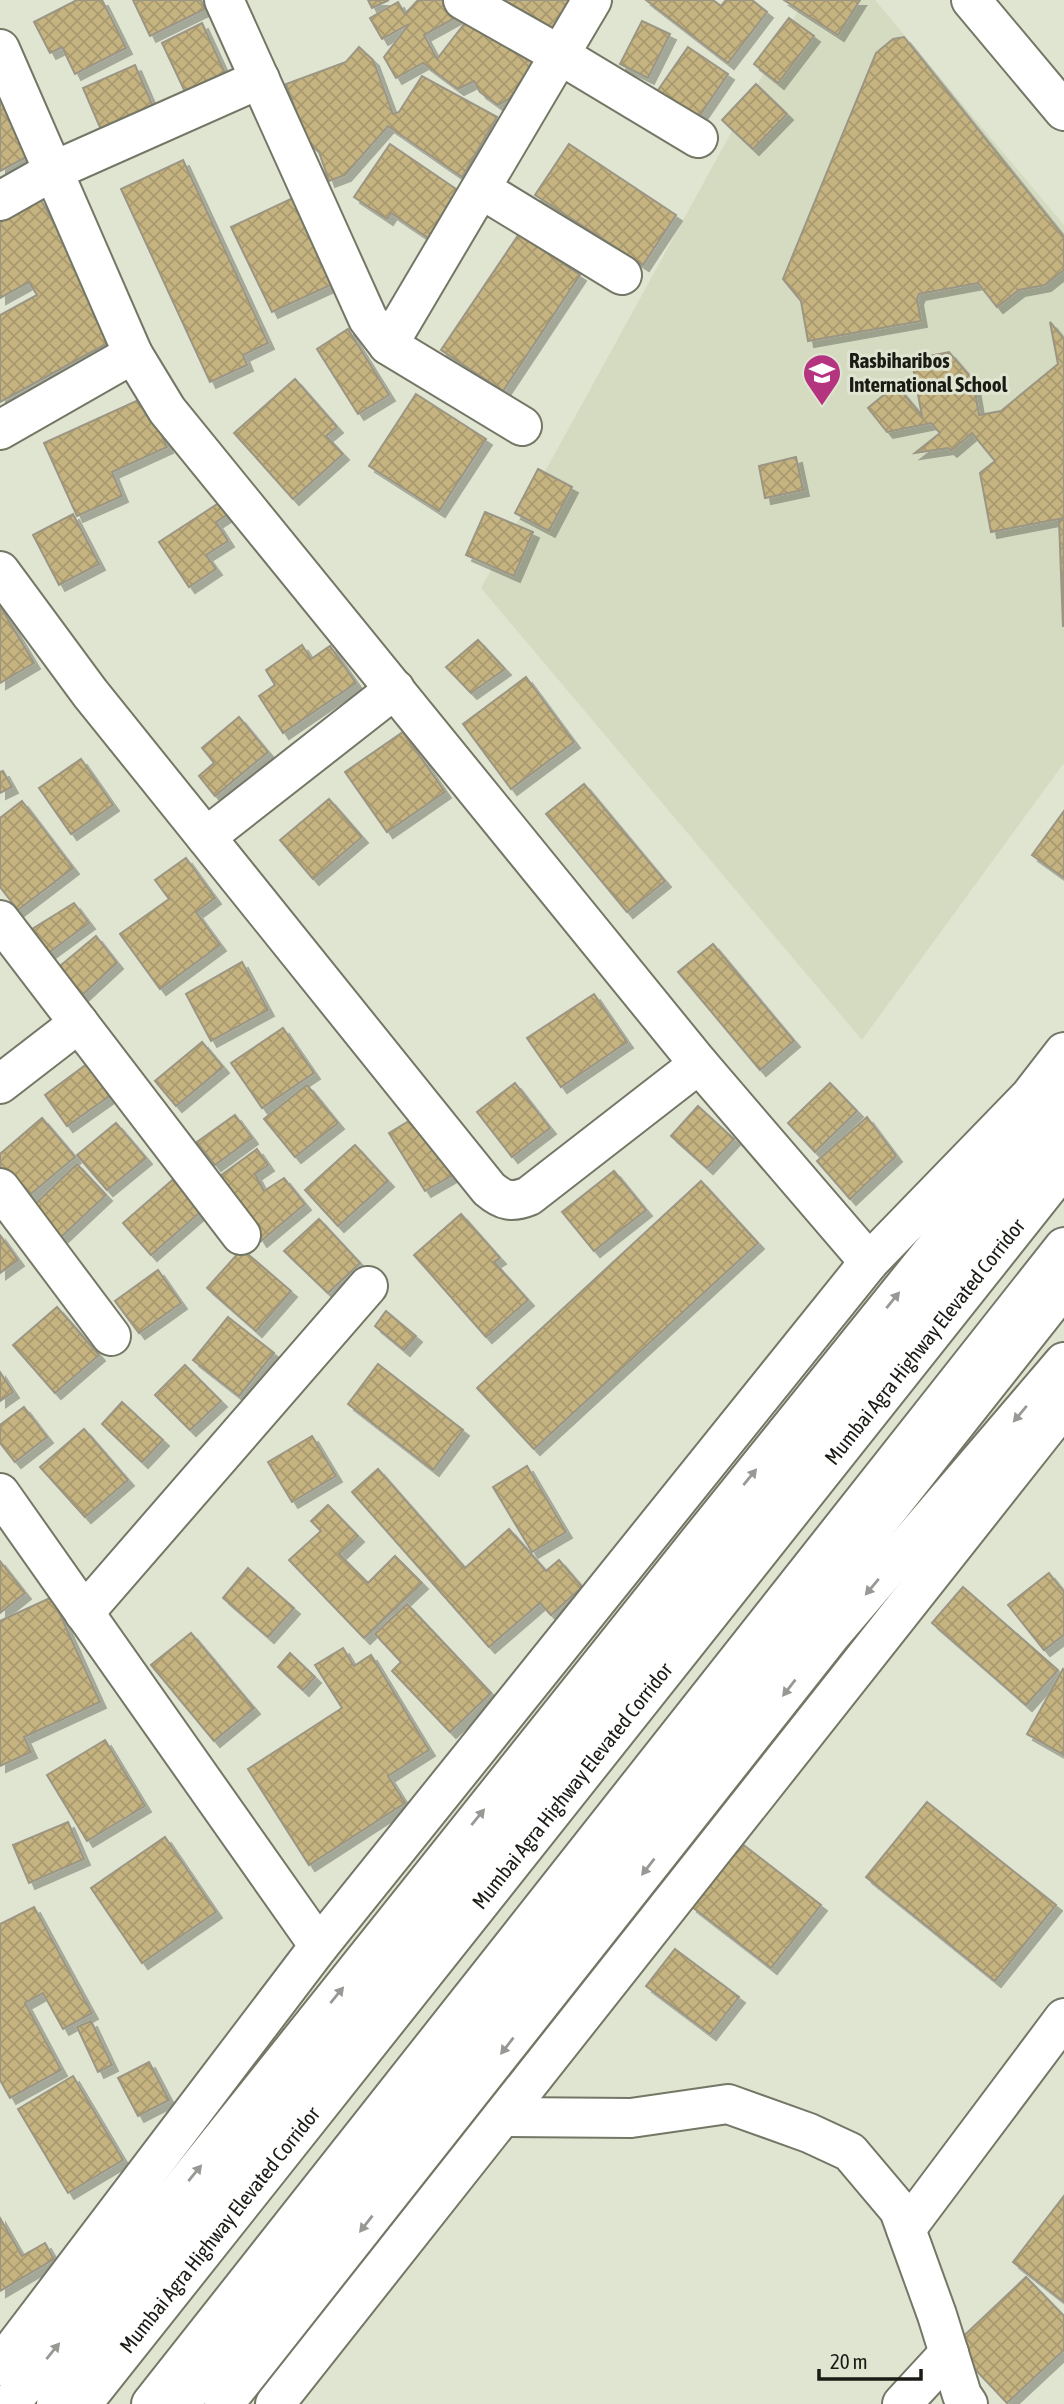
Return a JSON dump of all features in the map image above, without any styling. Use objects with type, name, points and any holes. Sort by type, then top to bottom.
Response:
[{"type":"main road","points":[[224,0],[368,319],[388,345],[523,426]]},
{"type":"main road","points":[[463,0],[698,138]]},
{"type":"main road","points":[[388,345],[592,0]]},
{"type":"main road","points":[[971,0],[1064,111]]},
{"type":"main road","points":[[0,49],[133,354],[167,410],[699,1064],[869,1262]]},
{"type":"main road","points":[[0,201],[54,171],[260,79]]},
{"type":"main road","points":[[481,189],[622,275]]},
{"type":"main road","points":[[0,430],[133,354]]},
{"type":"main road","points":[[0,571],[90,693],[498,1197],[507,1201],[529,1196],[699,1064]]},
{"type":"main road","points":[[206,837],[395,690]]},
{"type":"main road","points":[[0,920],[241,1235]]},
{"type":"main road","points":[[0,1084],[79,1023]]},
{"type":"main road","points":[[0,2366],[319,1947],[869,1262],[1030,1096],[1064,1052]]},
{"type":"main road","points":[[10,2404],[708,1530],[1064,1091]]},
{"type":"main road","points":[[56,2404],[1064,1134]]},
{"type":"main road","name":"Mumbai Agra Highway Elevated Corridor","points":[[82,2404],[1064,1167]]},
{"type":"main road","points":[[0,1188],[111,1336]]},
{"type":"main road","points":[[151,2404],[1064,1247]]},
{"type":"main road","points":[[84,1613],[368,1286]]},
{"type":"main road","points":[[180,2404],[1064,1287]]},
{"type":"main road","points":[[224,2404],[831,1635],[1064,1362]]},
{"type":"main road","points":[[275,2404],[1064,1406]]},
{"type":"main road","points":[[0,1493],[319,1947]]},
{"type":"main road","points":[[906,2229],[1064,2018]]},
{"type":"main road","points":[[502,2117],[631,2119],[728,2104],[809,2133],[850,2152],[899,2210],[962,2395],[968,2404]]},
{"type":"main road","points":[[902,2404],[949,2353]]},
{"type":"shaded area","name":"Rasbiharibos International School","points":[[804,0],[875,0],[1064,225],[1064,763],[862,1040],[481,588]]},
{"type":"building","points":[[77,0],[102,0],[126,48],[75,74],[62,47],[50,53],[34,22]]},
{"type":"building","points":[[133,0],[201,0],[205,9],[150,36]]},
{"type":"building","points":[[368,0],[389,0],[372,8]]},
{"type":"building","points":[[418,0],[445,0],[455,18],[424,35],[437,59],[471,15],[538,62],[509,99],[498,105],[480,92],[474,81],[458,89],[423,63],[396,78],[384,57],[409,24],[382,39],[370,18],[398,2],[405,14]]},
{"type":"building","points":[[495,0],[570,0],[547,40]]},
{"type":"building","points":[[646,0],[713,0],[721,6],[726,0],[752,0],[767,12],[728,63]]},
{"type":"building","points":[[784,0],[860,0],[838,35]]},
{"type":"building","points":[[789,18],[814,36],[778,83],[754,64]]},
{"type":"building","points":[[642,21],[670,34],[648,78],[620,64]]},
{"type":"building","points":[[202,23],[226,75],[186,94],[162,43]]},
{"type":"building","points":[[904,37],[1064,237],[1064,270],[1045,285],[1019,290],[997,307],[978,283],[919,294],[917,299],[921,321],[808,341],[801,301],[783,279],[876,53],[893,39]]},
{"type":"building","points":[[359,47],[373,60],[393,114],[399,112],[422,76],[497,117],[462,177],[388,126],[345,175],[329,181],[319,152],[308,142],[286,84],[346,62]]},
{"type":"building","points":[[688,47],[728,74],[696,121],[656,93]]},
{"type":"building","points":[[135,65],[154,109],[102,132],[83,88]]},
{"type":"building","points":[[756,84],[787,114],[753,149],[722,120]]},
{"type":"building","points":[[4,101],[32,154],[0,171],[0,104]]},
{"type":"building","points":[[390,144],[459,191],[428,238],[391,213],[387,219],[354,197]]},
{"type":"building","points":[[569,144],[676,215],[643,265],[535,195]]},
{"type":"building","points":[[183,160],[268,343],[243,355],[247,365],[210,382],[121,189]]},
{"type":"building","points":[[297,196],[337,282],[272,312],[231,227]]},
{"type":"building","points":[[41,200],[117,338],[0,402],[0,315],[37,295],[29,282],[0,298],[0,222]]},
{"type":"building","points":[[519,234],[580,275],[503,391],[441,350]]},
{"type":"building","points":[[1050,322],[1064,339],[1064,518],[991,532],[980,473],[995,461],[972,433],[951,451],[948,448],[915,453],[940,433],[931,423],[887,432],[868,408],[896,385],[922,416],[913,367],[925,357],[949,352],[973,380],[979,415],[1001,411],[1058,364]]},
{"type":"building","points":[[348,329],[389,395],[358,414],[317,349]]},
{"type":"building","points":[[295,379],[337,427],[326,436],[343,454],[293,499],[234,433]]},
{"type":"building","points":[[416,394],[486,439],[439,511],[369,466]]},
{"type":"building","points":[[145,397],[167,447],[112,472],[122,496],[77,516],[44,443]]},
{"type":"building","points":[[796,457],[803,490],[765,498],[759,466]]},
{"type":"building","points":[[538,469],[572,487],[549,531],[515,513]]},
{"type":"building","points":[[222,501],[230,513],[216,522],[228,541],[206,555],[216,569],[189,587],[159,542]]},
{"type":"building","points":[[485,512],[533,532],[514,576],[466,555]]},
{"type":"building","points":[[73,514],[99,564],[59,585],[33,535]]},
{"type":"building","points":[[1059,520],[1064,520],[1063,627]]},
{"type":"building","points":[[0,606],[34,663],[0,683]]},
{"type":"building","points":[[478,640],[505,669],[471,693],[446,667]]},
{"type":"building","points":[[302,645],[311,659],[330,646],[356,683],[283,733],[259,696],[275,685],[266,670]]},
{"type":"building","points":[[526,677],[574,742],[511,789],[463,724]]},
{"type":"building","points":[[239,717],[268,752],[215,796],[199,776],[214,763],[202,748]]},
{"type":"building","points":[[403,732],[445,792],[387,832],[345,772]]},
{"type":"building","points":[[81,759],[113,805],[71,834],[39,788]]},
{"type":"building","points":[[3,771],[12,787],[0,793],[0,772]]},
{"type":"building","points":[[584,784],[665,881],[627,912],[546,814]]},
{"type":"building","points":[[329,799],[362,837],[313,879],[280,840]]},
{"type":"building","points":[[22,801],[73,868],[18,910],[0,887],[0,818]]},
{"type":"building","points":[[1064,811],[1064,878],[1032,855]]},
{"type":"building","points":[[186,858],[215,898],[196,912],[220,945],[160,989],[120,934],[169,899],[155,880]]},
{"type":"building","points":[[74,903],[89,923],[43,957],[24,934]]},
{"type":"building","points":[[96,936],[117,963],[79,998],[55,970]]},
{"type":"building","points":[[713,944],[794,1041],[760,1070],[678,972]]},
{"type":"building","points":[[242,962],[268,1010],[211,1041],[186,994]]},
{"type":"building","points":[[594,994],[627,1042],[561,1087],[527,1038]]},
{"type":"building","points":[[283,1028],[314,1073],[262,1108],[231,1063]]},
{"type":"building","points":[[202,1042],[223,1067],[176,1106],[155,1081]]},
{"type":"building","points":[[91,1061],[114,1093],[67,1126],[45,1095]]},
{"type":"building","points":[[515,1083],[550,1128],[512,1157],[477,1112]]},
{"type":"building","points":[[830,1083],[857,1111],[815,1152],[788,1123]]},
{"type":"building","points":[[307,1085],[338,1123],[295,1157],[264,1119]]},
{"type":"building","points":[[698,1106],[734,1139],[707,1168],[671,1136]]},
{"type":"building","points":[[235,1115],[252,1138],[215,1165],[197,1142]]},
{"type":"building","points":[[417,1116],[453,1175],[425,1191],[389,1133]]},
{"type":"building","points":[[867,1117],[896,1156],[850,1199],[817,1161]]},
{"type":"building","points":[[42,1118],[75,1157],[25,1199],[0,1170],[0,1154]]},
{"type":"building","points":[[116,1123],[146,1158],[107,1190],[77,1155]]},
{"type":"building","points":[[355,1145],[388,1181],[338,1226],[305,1190]]},
{"type":"building","points":[[257,1149],[268,1165],[255,1174],[264,1191],[284,1178],[305,1204],[261,1241],[220,1176]]},
{"type":"building","points":[[77,1164],[106,1195],[59,1239],[30,1209]]},
{"type":"building","points":[[614,1171],[646,1210],[594,1251],[562,1212]]},
{"type":"building","points":[[177,1176],[205,1208],[151,1255],[123,1223]]},
{"type":"building","points":[[701,1181],[758,1243],[534,1449],[477,1388]]},
{"type":"building","points":[[461,1214],[500,1258],[494,1262],[528,1300],[486,1337],[414,1255]]},
{"type":"building","points":[[319,1219],[360,1263],[328,1293],[284,1251]]},
{"type":"building","points":[[0,1235],[18,1260],[0,1273]]},
{"type":"building","points":[[242,1249],[291,1291],[256,1331],[207,1288]]},
{"type":"building","points":[[158,1270],[181,1303],[139,1333],[115,1301]]},
{"type":"building","points":[[57,1307],[99,1355],[55,1393],[13,1345]]},
{"type":"building","points":[[386,1311],[416,1336],[404,1350],[375,1326]]},
{"type":"building","points":[[228,1317],[274,1353],[239,1396],[193,1360]]},
{"type":"building","points":[[378,1364],[463,1430],[433,1470],[348,1404]]},
{"type":"building","points":[[185,1365],[221,1401],[190,1430],[155,1395]]},
{"type":"building","points":[[0,1372],[13,1392],[0,1401]]},
{"type":"building","points":[[122,1402],[163,1440],[142,1462],[102,1424]]},
{"type":"building","points":[[24,1407],[47,1437],[15,1462],[0,1443],[0,1425]]},
{"type":"building","points":[[84,1429],[128,1480],[85,1517],[40,1467]]},
{"type":"building","points":[[312,1436],[336,1476],[292,1502],[268,1462]]},
{"type":"building","points":[[527,1466],[566,1532],[532,1552],[493,1487]]},
{"type":"building","points":[[378,1469],[465,1568],[509,1529],[546,1571],[559,1560],[582,1587],[551,1615],[540,1603],[489,1647],[352,1492]]},
{"type":"building","points":[[328,1505],[358,1536],[339,1554],[368,1583],[395,1556],[422,1583],[364,1638],[289,1560],[321,1531],[311,1521]]},
{"type":"building","points":[[0,1561],[25,1593],[0,1613]]},
{"type":"building","points":[[248,1568],[294,1608],[268,1637],[223,1598]]},
{"type":"building","points":[[1049,1573],[1064,1592],[1064,1635],[1044,1650],[1008,1605]]},
{"type":"building","points":[[963,1587],[1058,1670],[1026,1705],[932,1623]]},
{"type":"building","points":[[52,1597],[100,1702],[24,1737],[31,1752],[0,1766],[0,1621]]},
{"type":"building","points":[[407,1604],[491,1693],[450,1732],[392,1671],[401,1662],[375,1634]]},
{"type":"building","points":[[191,1633],[254,1708],[214,1741],[151,1665]]},
{"type":"building","points":[[343,1648],[354,1666],[371,1655],[429,1750],[388,1776],[405,1803],[309,1865],[248,1769],[342,1708],[315,1665]]},
{"type":"building","points":[[290,1653],[315,1677],[303,1690],[278,1667]]},
{"type":"building","points":[[1064,1670],[1064,1755],[1027,1734]]},
{"type":"building","points":[[105,1740],[145,1806],[87,1841],[47,1775]]},
{"type":"building","points":[[927,1802],[1056,1905],[995,1981],[866,1877]]},
{"type":"building","points":[[68,1822],[84,1859],[29,1883],[13,1845]]},
{"type":"building","points":[[165,1837],[216,1912],[142,1963],[91,1888]]},
{"type":"building","points":[[741,1843],[821,1905],[771,1968],[691,1906]]},
{"type":"building","points":[[34,1907],[92,2013],[63,2029],[43,1993],[25,2003],[61,2070],[10,2098],[0,2080],[0,1924]]},
{"type":"building","points":[[675,1949],[739,1997],[710,2034],[646,1986]]},
{"type":"building","points":[[91,2021],[112,2065],[98,2072],[77,2027]]},
{"type":"building","points":[[149,2062],[169,2100],[138,2116],[118,2078]]},
{"type":"building","points":[[73,2076],[123,2160],[68,2193],[18,2109]]},
{"type":"building","points":[[1064,2196],[1064,2302],[1013,2262]]},
{"type":"building","points":[[0,2218],[22,2256],[45,2243],[54,2259],[0,2291]]},
{"type":"building","points":[[1026,2277],[1064,2316],[1064,2350],[1007,2403],[953,2346]]},
{"type":"place","name":"Rasbiharibos International School","points":[[822,407]]}]
